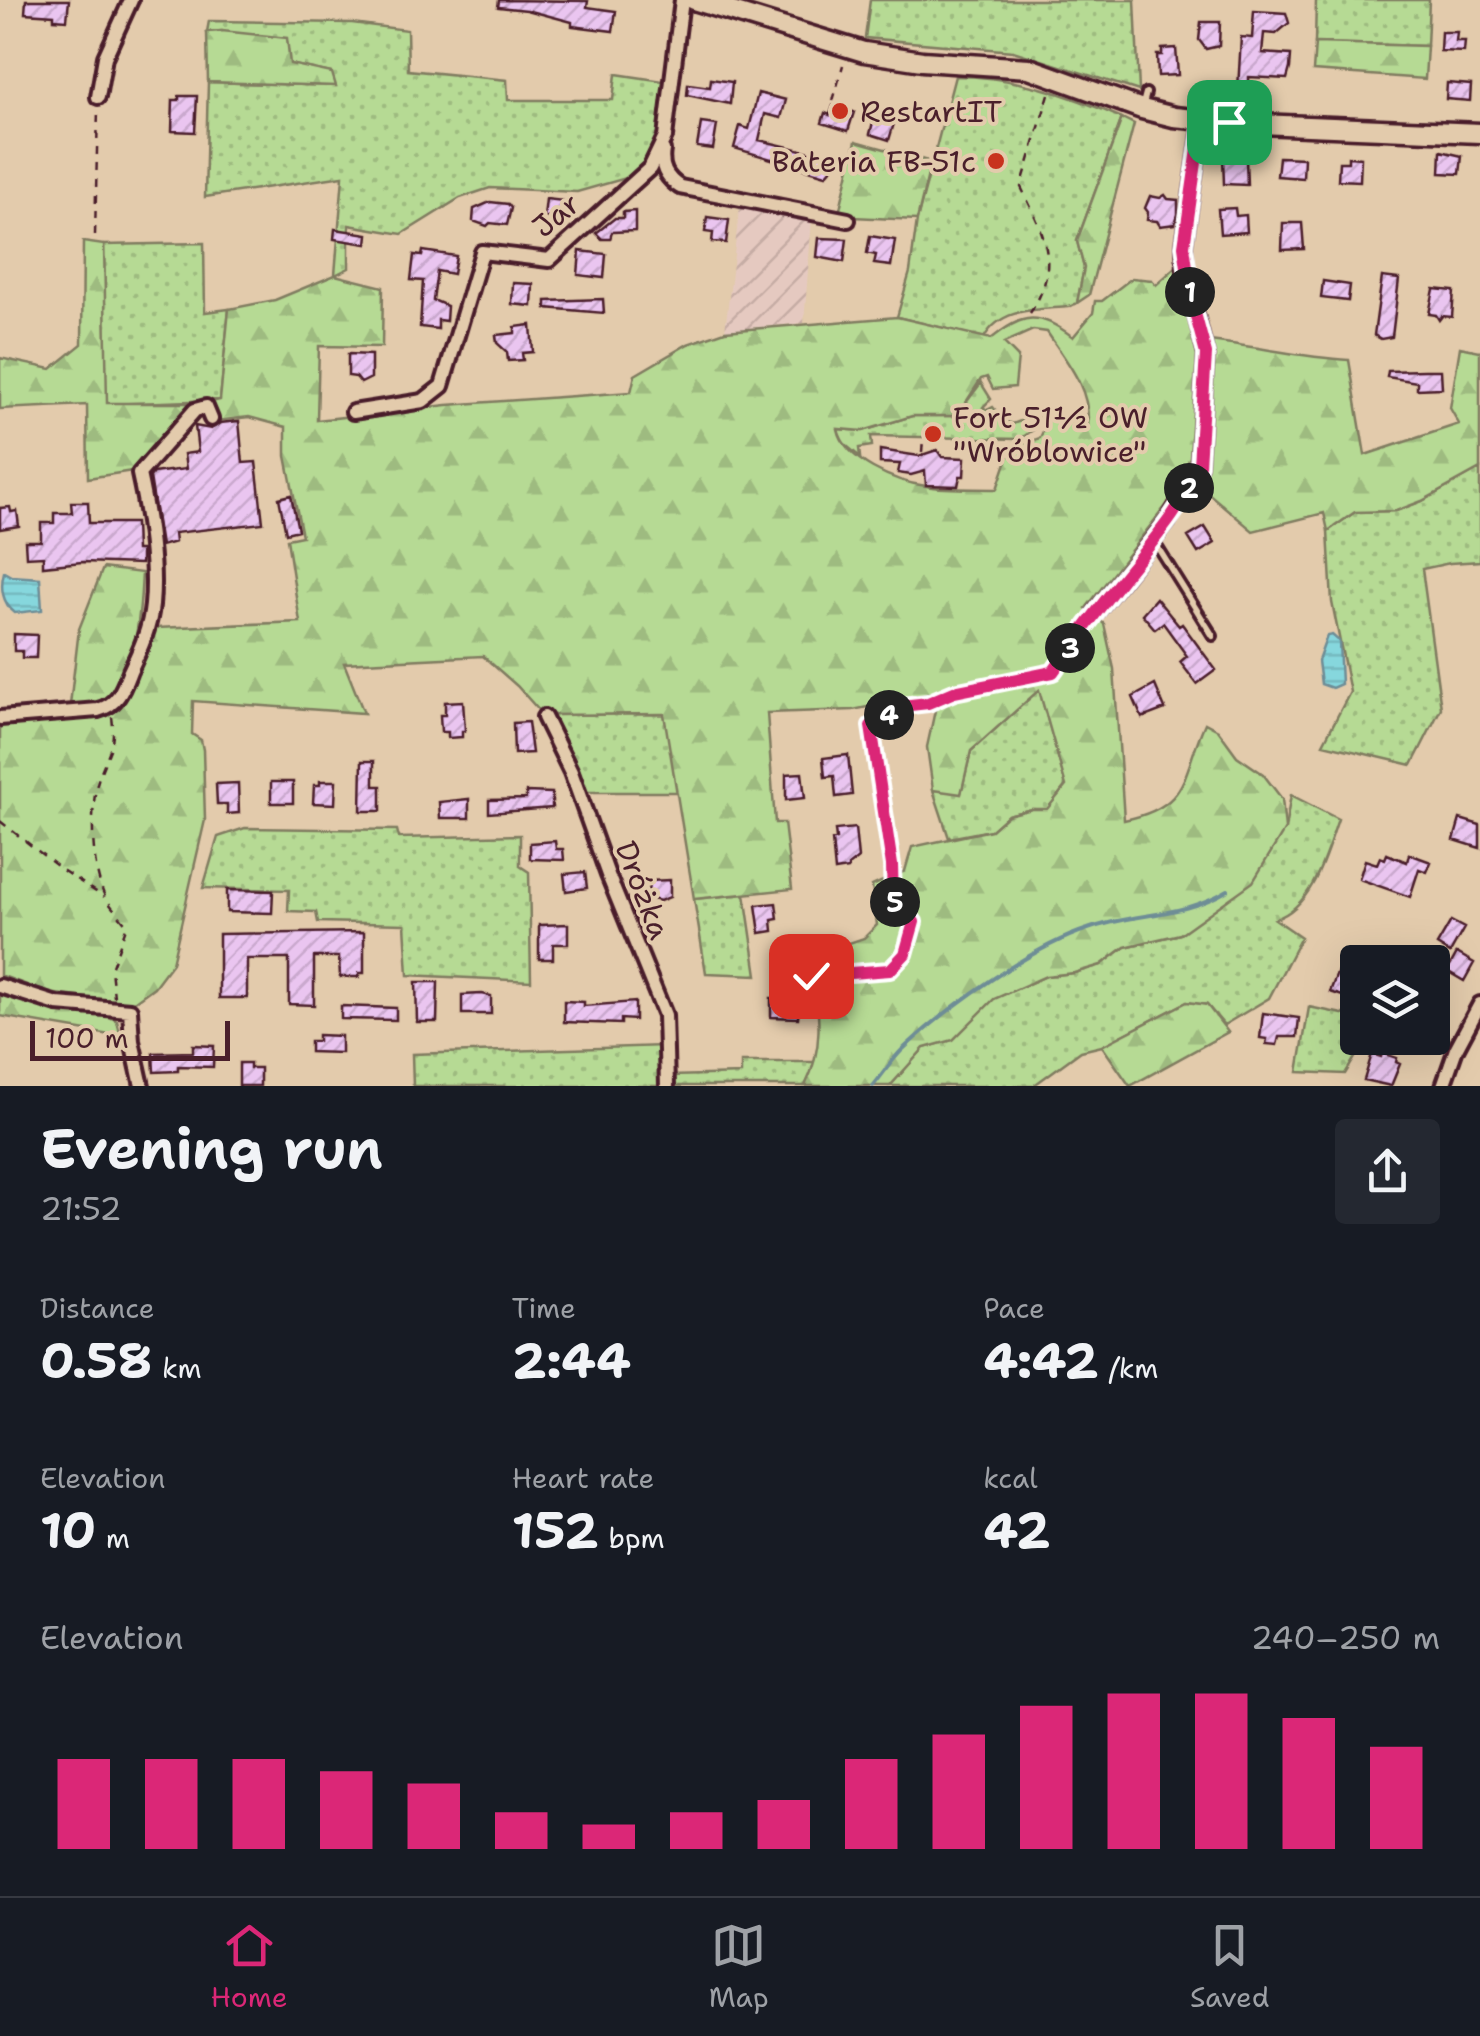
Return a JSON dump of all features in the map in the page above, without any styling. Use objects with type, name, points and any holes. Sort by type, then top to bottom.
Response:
[{"type":"street","points":[[98,96],[105,57],[132,0]]},
{"type":"street","name":"Jar","points":[[353,412],[423,401],[442,386],[482,252],[549,260],[650,168],[665,138],[682,0]]},
{"type":"street","points":[[692,0],[864,52],[922,61],[1029,68],[1202,121],[1480,133]]},
{"type":"street","points":[[1096,612],[1153,540],[1194,480],[1199,465],[1206,354],[1192,302],[1184,246],[1202,121]]},
{"type":"street","points":[[665,138],[661,160],[668,179],[680,187],[848,220]]},
{"type":"street","points":[[0,718],[110,707],[121,694],[144,639],[152,606],[152,568],[139,474],[195,410],[206,407],[212,419]]},
{"type":"street","name":"Dróżka","points":[[544,717],[592,822],[608,875],[665,1015],[667,1086]]},
{"type":"street","points":[[0,986],[57,1004],[130,1010],[142,1086]]},
{"type":"street","points":[[1443,1086],[1456,1049],[1480,1004]]},
{"type":"lane","points":[[1153,540],[1213,636]]},
{"type":"path","points":[[833,100],[845,58]]},
{"type":"path","points":[[1030,314],[1044,293],[1048,262],[1045,236],[1021,187],[1044,106],[1057,77]]},
{"type":"path","points":[[95,235],[98,96]]},
{"type":"path","points":[[922,452],[923,440]]},
{"type":"path","points":[[801,972],[811,976],[890,970],[905,954],[914,922],[893,900],[892,865],[871,726],[902,706],[1053,672],[1096,612]]},
{"type":"path","points":[[105,898],[94,851],[92,811],[99,776],[112,750],[110,707]]},
{"type":"path","points":[[0,822],[105,898],[128,925],[111,970],[116,1008]]},
{"type":"shaded area","points":[[740,204],[812,218],[804,323],[725,331]]},
{"type":"green space","points":[[870,0],[1135,0],[1139,91],[1013,51],[865,38]]},
{"type":"green space","points":[[1316,0],[1429,0],[1427,46],[1315,43]]},
{"type":"green space","points":[[209,21],[352,23],[407,30],[408,70],[507,80],[508,100],[613,100],[616,74],[670,82],[663,125],[637,175],[577,192],[490,188],[460,198],[402,234],[349,225],[349,268],[335,275],[343,176],[205,197],[208,82],[335,86],[331,73],[290,64],[222,31],[207,32]]},
{"type":"green space","points":[[207,32],[287,38],[290,64],[332,73],[336,86],[208,82]]},
{"type":"green space","points":[[1315,43],[1427,46],[1425,79],[1313,71]]},
{"type":"green space","points":[[955,76],[998,79],[1040,88],[1122,118],[1077,241],[1084,268],[1077,303],[1010,315],[984,338],[897,317],[910,272],[917,220]]},
{"type":"green space","points":[[1122,118],[1134,124],[1089,295],[1077,303],[1084,268],[1077,241]]},
{"type":"green space","points":[[856,141],[931,162],[917,220],[839,213]]},
{"type":"green space","points":[[83,242],[104,245],[107,403],[201,403],[132,471],[88,478],[87,405],[0,409],[0,358],[51,369],[82,344]]},
{"type":"green space","points":[[204,243],[205,312],[229,309],[220,400],[106,404],[104,245]]},
{"type":"green space","points":[[1177,266],[1198,342],[1190,457],[1172,498],[1086,608],[1104,624],[1114,669],[1124,820],[1146,814],[1173,797],[1205,723],[1218,730],[1237,756],[1263,774],[1282,799],[1285,829],[1253,882],[1180,934],[1125,947],[1101,965],[1046,976],[994,999],[953,1040],[924,1048],[890,1086],[805,1086],[818,1038],[811,956],[864,938],[877,925],[872,886],[905,871],[912,847],[991,830],[1008,815],[1047,809],[1066,786],[1039,690],[971,751],[961,794],[933,790],[927,747],[939,692],[853,710],[767,713],[775,823],[784,823],[792,889],[694,899],[664,714],[543,715],[483,656],[344,663],[364,713],[193,701],[192,734],[201,740],[203,750],[205,820],[172,963],[154,987],[131,1004],[48,993],[0,975],[0,712],[70,705],[79,629],[103,568],[142,573],[140,607],[135,641],[116,688],[106,702],[72,706],[91,715],[117,708],[156,628],[300,622],[287,539],[302,536],[286,456],[286,427],[249,417],[216,421],[207,403],[220,400],[229,309],[275,300],[335,275],[383,287],[382,347],[319,346],[317,420],[447,405],[631,392],[635,375],[688,344],[725,331],[897,317],[991,339],[1013,324],[1032,318],[1050,323],[1073,337],[1093,313],[1095,301],[1102,301],[1132,278],[1152,280],[1156,285]],"holes":[[[1033,330],[1047,332],[1081,387],[1088,425],[1050,416],[1040,438],[1011,448],[997,489],[935,487],[900,480],[861,460],[843,440],[838,429],[863,431],[912,416],[957,416],[981,379],[987,377],[993,389],[1015,387],[1018,357],[1004,343]]]},
{"type":"green space","points":[[1208,341],[1349,360],[1365,455],[1459,424],[1450,408],[1460,347],[1480,351],[1480,469],[1422,501],[1396,511],[1355,512],[1328,531],[1324,513],[1253,531],[1201,487]]},
{"type":"green space","points":[[981,383],[991,399],[983,407],[993,407],[1004,421],[1013,424],[1040,418],[1033,430],[1020,439],[871,436],[872,446],[859,448],[860,457],[842,442],[837,429],[863,431],[912,416],[956,416]]},
{"type":"green space","points":[[1480,469],[1480,561],[1422,569],[1441,708],[1412,765],[1323,744],[1350,692],[1332,602],[1328,531],[1355,512],[1396,511],[1422,501]]},
{"type":"green space","points":[[1039,689],[1066,785],[1047,810],[1008,815],[991,830],[949,838],[933,790],[961,793],[971,751]]},
{"type":"green space","points":[[665,714],[678,792],[581,792],[548,715]]},
{"type":"green space","points":[[1291,795],[1338,819],[1308,891],[1288,913],[1275,919],[1301,937],[1269,998],[1224,1025],[1207,1005],[1187,1002],[1102,1046],[1081,1051],[1033,1086],[890,1086],[924,1048],[953,1040],[993,999],[1046,976],[1101,965],[1125,947],[1180,934],[1285,829]]},
{"type":"green space","points":[[245,828],[397,830],[399,838],[520,835],[520,866],[529,872],[531,981],[408,975],[405,924],[318,922],[316,912],[288,911],[289,890],[203,888],[218,837]]},
{"type":"green space","points":[[745,894],[757,975],[706,973],[694,899]]},
{"type":"green space","points":[[0,990],[104,1014],[117,1021],[121,1037],[0,1016]]},
{"type":"green space","points":[[1187,1002],[1207,1005],[1228,1032],[1130,1086],[1102,1046]]},
{"type":"green space","points":[[1309,1007],[1340,1013],[1340,1055],[1357,1055],[1345,1074],[1298,1072]]},
{"type":"green space","points":[[664,1046],[661,1086],[413,1086],[412,1054]]},
{"type":"green space","points":[[741,1062],[817,1062],[805,1086],[671,1086],[671,1076],[741,1074]]},
{"type":"water","points":[[4,572],[40,578],[42,610],[15,613],[11,609],[3,594]]},
{"type":"water","points":[[1327,636],[1339,641],[1341,684],[1332,688],[1321,684],[1318,661]]},
{"type":"building","points":[[26,0],[69,0],[67,20],[25,13]]},
{"type":"building","points":[[499,0],[588,1],[587,7],[616,11],[613,31],[572,26],[572,22],[527,10],[498,7]]},
{"type":"building","points":[[1254,11],[1286,13],[1289,23],[1276,34],[1264,33],[1262,53],[1291,55],[1290,68],[1287,79],[1249,77],[1249,89],[1238,89],[1241,37],[1252,38]]},
{"type":"building","points":[[1201,22],[1220,22],[1219,46],[1206,49],[1199,40]]},
{"type":"building","points":[[1441,32],[1457,32],[1456,41],[1465,41],[1464,52],[1440,51]]},
{"type":"building","points":[[1176,48],[1178,75],[1158,76],[1157,55],[1162,55],[1162,49]]},
{"type":"building","points":[[711,79],[732,82],[730,104],[687,95],[688,84],[710,87]]},
{"type":"building","points":[[1447,83],[1471,85],[1470,101],[1446,99]]},
{"type":"building","points":[[758,93],[786,100],[781,118],[765,114],[759,140],[831,157],[832,168],[826,175],[734,148],[740,126],[749,129]]},
{"type":"building","points":[[179,96],[197,96],[195,132],[172,131],[173,100],[179,100]]},
{"type":"building","points":[[833,106],[854,112],[848,131],[822,123]]},
{"type":"building","points":[[875,114],[895,120],[889,140],[870,134]]},
{"type":"building","points":[[701,123],[717,125],[713,149],[697,147]]},
{"type":"building","points":[[1441,151],[1462,156],[1460,174],[1440,173]]},
{"type":"building","points":[[1223,157],[1246,159],[1247,185],[1224,184]]},
{"type":"building","points":[[1279,157],[1304,158],[1303,178],[1277,176]]},
{"type":"building","points":[[1348,157],[1361,158],[1360,181],[1338,180],[1339,162],[1348,162]]},
{"type":"building","points":[[1165,195],[1178,200],[1178,214],[1175,224],[1160,226],[1157,221],[1147,220],[1145,208],[1150,196]]},
{"type":"building","points":[[546,199],[564,201],[562,219],[544,217]]},
{"type":"building","points":[[490,202],[508,204],[511,208],[507,225],[487,226],[473,221],[474,209]]},
{"type":"building","points":[[1235,208],[1236,216],[1246,215],[1247,232],[1220,234],[1218,209]]},
{"type":"building","points":[[635,211],[635,231],[612,232],[610,239],[602,239],[596,233],[615,218],[623,218],[623,212]]},
{"type":"building","points":[[707,217],[729,220],[726,243],[712,242],[713,233],[705,232]]},
{"type":"building","points":[[1283,223],[1302,223],[1304,249],[1282,250]]},
{"type":"building","points":[[335,229],[368,234],[367,244],[334,239]]},
{"type":"building","points":[[870,236],[895,240],[891,266],[874,264],[876,255],[867,253]]},
{"type":"building","points":[[819,238],[847,239],[844,262],[817,257]]},
{"type":"building","points":[[423,251],[456,256],[453,274],[437,271],[433,300],[447,306],[446,321],[438,320],[438,329],[420,327],[423,281],[411,280],[414,255],[422,256]]},
{"type":"building","points":[[580,251],[606,254],[604,278],[578,275]]},
{"type":"building","points":[[1382,277],[1399,279],[1392,337],[1381,339],[1374,335]]},
{"type":"building","points":[[1323,281],[1350,285],[1348,301],[1321,298]]},
{"type":"building","points":[[513,283],[533,284],[532,306],[512,304]]},
{"type":"building","points":[[1434,289],[1454,291],[1452,317],[1442,316],[1439,320],[1429,314]]},
{"type":"building","points":[[603,299],[604,313],[546,308],[546,301]]},
{"type":"building","points":[[531,325],[533,352],[522,353],[523,360],[508,361],[496,335],[515,333],[515,327]]},
{"type":"building","points":[[348,354],[371,355],[371,378],[361,383],[348,376]]},
{"type":"building","points":[[1441,370],[1442,388],[1417,389],[1417,382],[1387,377],[1388,371]]},
{"type":"building","points":[[239,421],[243,463],[256,462],[263,523],[174,533],[175,542],[161,546],[150,477],[153,473],[186,469],[184,454],[198,452],[195,426],[211,429],[220,423]]},
{"type":"building","points":[[880,450],[919,456],[937,450],[942,457],[965,458],[964,476],[960,476],[958,486],[926,485],[925,471],[898,473],[900,464],[880,463]]},
{"type":"building","points":[[291,495],[298,530],[286,533],[279,498]]},
{"type":"building","points":[[71,502],[88,502],[89,523],[135,523],[141,564],[82,562],[43,566],[43,556],[26,557],[25,541],[41,541],[41,523],[54,523],[54,513],[72,513]]},
{"type":"building","points":[[10,507],[11,512],[17,511],[19,526],[0,529],[0,508]]},
{"type":"building","points":[[1205,527],[1215,543],[1198,553],[1188,537]]},
{"type":"building","points":[[1156,598],[1179,626],[1182,624],[1216,670],[1197,684],[1180,662],[1187,656],[1163,623],[1155,629],[1142,614]]},
{"type":"building","points":[[14,634],[37,635],[36,658],[22,658],[22,651],[14,651]]},
{"type":"building","points":[[1155,685],[1165,709],[1142,718],[1133,697]]},
{"type":"building","points":[[463,701],[465,731],[462,737],[448,738],[448,732],[441,732],[440,715],[445,715],[445,702]]},
{"type":"building","points":[[528,722],[532,753],[514,754],[513,723]]},
{"type":"building","points":[[848,755],[852,795],[836,797],[834,776],[825,777],[823,758]]},
{"type":"building","points":[[362,761],[374,761],[374,786],[381,786],[381,811],[361,811]]},
{"type":"building","points":[[802,773],[805,798],[786,800],[786,774]]},
{"type":"building","points":[[320,781],[336,781],[335,804],[313,803],[314,785],[320,785]]},
{"type":"building","points":[[271,782],[293,782],[293,803],[271,803]]},
{"type":"building","points":[[238,783],[239,813],[227,814],[227,804],[217,804],[216,784]]},
{"type":"building","points":[[526,792],[552,793],[552,808],[489,813],[489,800],[526,799]]},
{"type":"building","points":[[469,799],[469,818],[440,818],[439,802]]},
{"type":"building","points":[[1460,819],[1480,825],[1480,848],[1454,840]]},
{"type":"building","points":[[855,828],[858,858],[848,869],[835,871],[835,830]]},
{"type":"building","points":[[555,841],[556,849],[563,849],[564,860],[530,859],[530,843]]},
{"type":"building","points":[[1387,854],[1407,862],[1409,854],[1431,862],[1427,872],[1419,869],[1410,897],[1359,879],[1365,860],[1377,864]]},
{"type":"building","points":[[585,872],[587,888],[566,891],[564,874]]},
{"type":"building","points":[[670,880],[670,897],[660,901],[649,898],[648,881]]},
{"type":"building","points":[[227,890],[273,891],[272,913],[227,912]]},
{"type":"building","points":[[776,903],[778,919],[772,920],[773,931],[760,933],[756,905]]},
{"type":"building","points":[[1451,921],[1464,928],[1450,953],[1450,945],[1437,945]]},
{"type":"building","points":[[568,924],[568,944],[553,944],[553,959],[539,959],[539,925]]},
{"type":"building","points":[[364,932],[364,973],[359,973],[359,977],[340,977],[339,957],[314,957],[314,1005],[289,1004],[289,959],[247,959],[247,998],[219,998],[219,934]]},
{"type":"building","points":[[1457,953],[1474,963],[1464,981],[1450,973]]},
{"type":"building","points":[[1339,968],[1340,968],[1340,995],[1330,992]]},
{"type":"building","points":[[416,982],[438,982],[437,1022],[417,1022]]},
{"type":"building","points":[[781,993],[800,993],[798,1018],[771,1017],[771,998],[781,998]]},
{"type":"building","points":[[462,995],[491,996],[491,1014],[462,1014]]},
{"type":"building","points":[[564,1001],[584,1002],[584,1006],[635,1002],[635,1020],[621,1019],[621,1024],[564,1022]]},
{"type":"building","points":[[341,1006],[396,1008],[396,1020],[341,1019]]},
{"type":"building","points":[[1263,1013],[1299,1018],[1297,1037],[1279,1037],[1277,1045],[1266,1044],[1267,1039],[1260,1038]]},
{"type":"building","points":[[318,1035],[341,1036],[341,1053],[310,1052],[310,1041],[318,1041]]},
{"type":"building","points":[[193,1045],[214,1046],[213,1067],[178,1066],[178,1071],[154,1072],[153,1053],[193,1052]]},
{"type":"building","points":[[1372,1055],[1397,1058],[1400,1064],[1391,1086],[1364,1080]]},
{"type":"building","points":[[239,1063],[260,1068],[260,1086],[239,1086]]},
{"type":"waterway","points":[[873,1086],[902,1050],[942,1016],[1040,950],[1088,929],[1194,906],[1228,890]]},
{"type":"place","name":"RestartIT","points":[[840,111]]},
{"type":"place","name":"Bateria FB-51c","points":[[996,161]]},
{"type":"place","name":"Fort 51½ OW \"Wróblowice\"","points":[[933,434]]},
{"type":"route","points":[[811,976],[890,970],[905,954],[914,922],[893,900],[892,865],[871,726],[902,706],[1053,672],[1168,521],[1194,480],[1199,465],[1206,354],[1192,302],[1184,246],[1202,121],[1229,122]]}]
